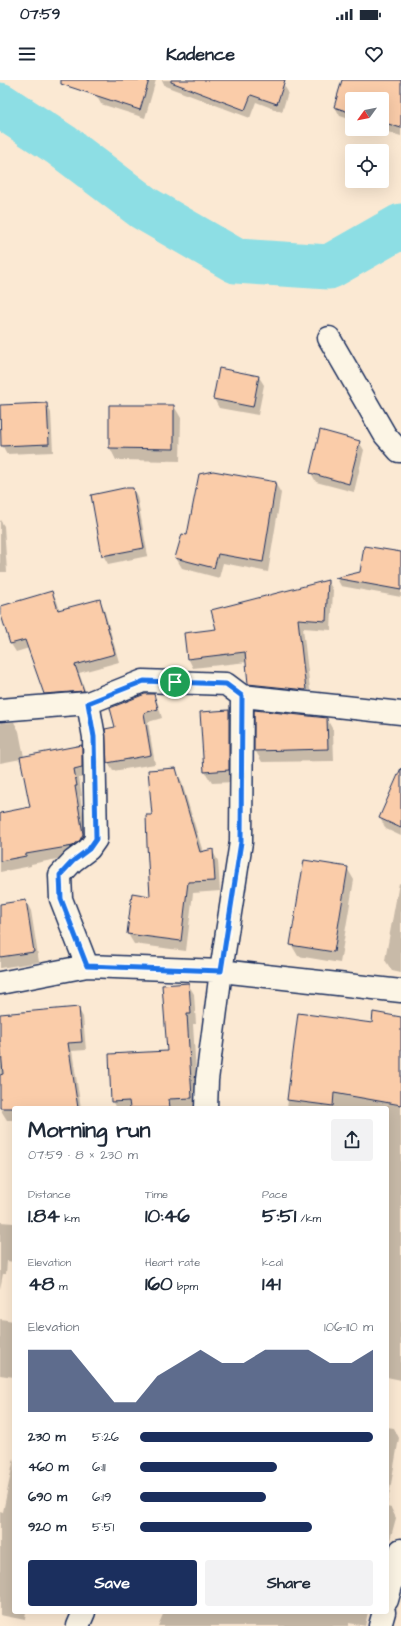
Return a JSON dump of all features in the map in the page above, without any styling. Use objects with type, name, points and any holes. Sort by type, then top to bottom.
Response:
[{"type":"street","points":[[329,338],[385,435],[399,451],[401,451]]},
{"type":"street","points":[[0,710],[88,703],[144,681],[226,684],[242,696],[401,713]]},
{"type":"street","points":[[206,1106],[207,1080],[221,971],[241,842],[242,696]]},
{"type":"street","points":[[87,966],[61,899],[60,875],[73,861],[89,849],[96,839],[94,737],[88,703]]},
{"type":"street","points":[[0,983],[87,966],[221,971],[401,991]]},
{"type":"street","points":[[389,1593],[401,1550]]},
{"type":"street","points":[[78,1626],[83,1614]]},
{"type":"street","points":[[380,1626],[383,1614]]},
{"type":"building","points":[[61,80],[149,80],[140,110],[61,84]]},
{"type":"building","points":[[171,80],[285,80],[277,104],[251,95],[245,110],[171,82]]},
{"type":"building","points":[[342,80],[401,80],[401,128],[389,124],[389,92],[345,92],[345,111],[334,107]]},
{"type":"building","points":[[219,368],[259,376],[253,407],[213,399]]},
{"type":"building","points":[[47,403],[49,444],[1,446],[0,405]]},
{"type":"building","points":[[109,405],[174,405],[174,449],[109,448]]},
{"type":"building","points":[[320,430],[360,441],[349,484],[310,473]]},
{"type":"building","points":[[213,471],[276,482],[263,562],[218,554],[214,568],[175,558],[182,534],[187,535],[199,474]]},
{"type":"building","points":[[124,488],[133,488],[144,548],[102,556],[91,495]]},
{"type":"building","points":[[364,546],[401,552],[401,590],[335,578],[360,572]]},
{"type":"building","points":[[328,580],[326,621],[298,619],[306,690],[248,684],[245,652],[187,659],[184,633],[216,629],[211,610]]},
{"type":"building","points":[[52,591],[58,610],[100,599],[115,654],[75,665],[84,691],[44,694],[25,640],[10,644],[1,615],[1,606]]},
{"type":"building","points":[[145,694],[154,694],[158,709],[144,713],[151,755],[107,763],[105,729],[115,727],[110,708]]},
{"type":"building","points":[[229,710],[229,770],[204,772],[200,712]]},
{"type":"building","points":[[254,710],[327,718],[328,749],[254,751]]},
{"type":"building","points":[[82,745],[82,767],[74,769],[77,786],[75,786],[83,834],[80,840],[73,846],[26,854],[26,856],[0,861],[0,813],[30,807],[20,757]]},
{"type":"building","points":[[176,768],[200,852],[213,849],[215,881],[188,882],[181,941],[127,934],[132,893],[150,896],[146,815],[152,815],[148,770]]},
{"type":"building","points":[[401,768],[401,828],[379,818]]},
{"type":"building","points":[[304,860],[348,867],[334,952],[290,945]]},
{"type":"building","points":[[26,900],[34,952],[0,957],[0,904]]},
{"type":"building","points":[[189,983],[191,1014],[187,1014],[192,1098],[169,1099],[170,1106],[130,1106],[129,1101],[111,1102],[109,1054],[167,1051],[162,985]]},
{"type":"building","points":[[79,1007],[82,1042],[68,1043],[78,1106],[12,1106],[12,1108],[0,1108],[0,1075],[3,1074],[0,1039],[0,1014]]},
{"type":"building","points":[[373,1012],[401,1017],[401,1105],[334,1093],[333,1106],[287,1100],[298,1013],[372,1023]]},
{"type":"waterway","points":[[0,105],[61,145],[144,208],[236,261],[329,267],[401,226]]},
{"type":"route","points":[[144,681],[175,682],[206,682],[226,684],[242,696],[241,842],[221,971],[87,966],[61,899],[60,875],[73,861],[89,849],[96,839],[94,737],[88,703],[144,681]]}]
